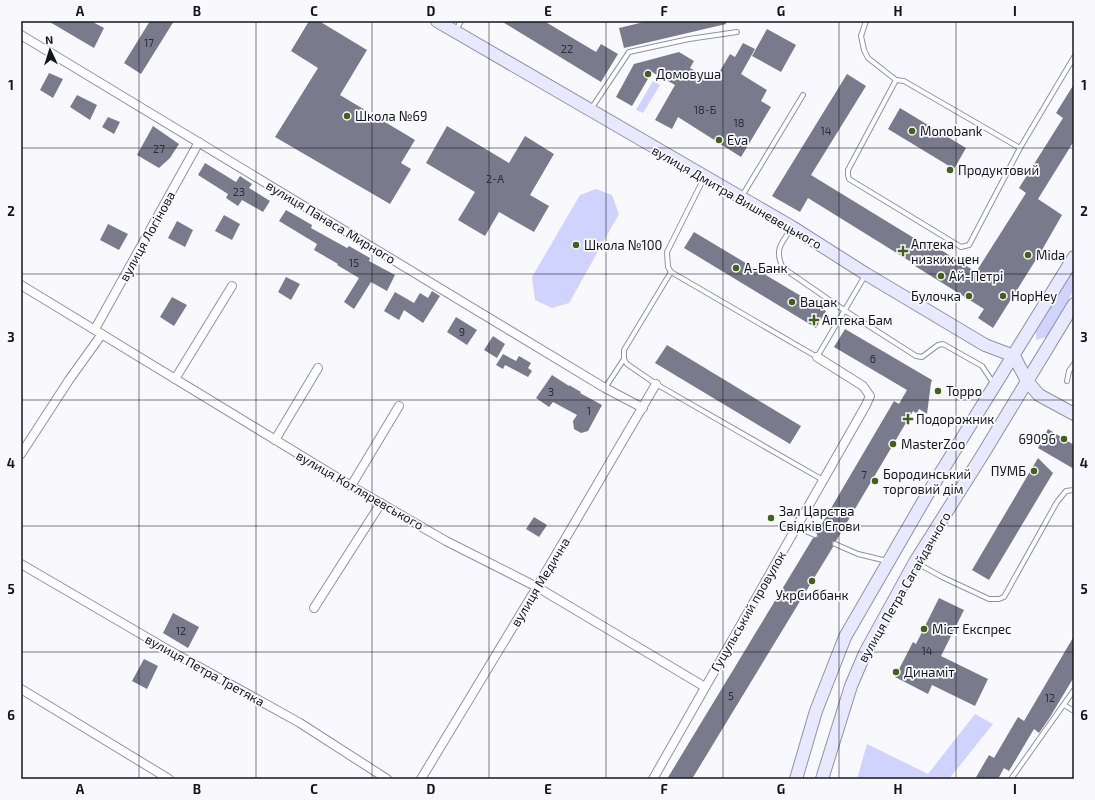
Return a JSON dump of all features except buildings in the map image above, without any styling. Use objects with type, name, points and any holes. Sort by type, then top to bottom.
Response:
[{"type":"street","name":"вулиця Дмитра Вишневецького","points":[[437,21],[792,227],[866,274],[985,345],[1014,356]]},
{"type":"street","name":"вулиця Панаса Мирного","points":[[21,35],[605,388],[643,408]]},
{"type":"street","name":"вулиця Логінова","points":[[95,329],[199,142]]},
{"type":"street","name":"вулиця Петра Сагайдачного","points":[[796,779],[816,711],[845,638],[927,495],[1074,257]]},
{"type":"street","name":"вулиця Котляревського","points":[[21,285],[351,486],[446,541],[537,587],[705,687]]},
{"type":"street","points":[[175,379],[232,286]]},
{"type":"street","name":"вулиця Петра Сагайдачного","points":[[822,779],[850,686],[865,653],[915,562],[1074,304]]},
{"type":"street","points":[[21,454],[69,380],[102,334]]},
{"type":"street","points":[[1014,356],[1027,381],[1039,395],[1074,414]]},
{"type":"street","name":"Гуцульський провулок","points":[[653,779],[870,396],[863,386],[817,357]]},
{"type":"street","points":[[275,440],[318,368]]},
{"type":"street","name":"вулиця Медична","points":[[421,779],[537,587],[656,384]]},
{"type":"street","points":[[351,486],[399,406]]},
{"type":"street","points":[[314,608],[381,503]]},
{"type":"street","name":"вулиця Петра Третяка","points":[[21,564],[165,648],[300,723],[388,779]]},
{"type":"street","points":[[21,689],[169,779]]},
{"type":"lane","points":[[455,32],[461,21]]},
{"type":"lane","points":[[866,21],[861,36],[864,50],[868,58],[875,64],[896,80],[904,80],[1020,148]]},
{"type":"lane","points":[[590,111],[629,52],[689,39],[737,32]]},
{"type":"lane","points":[[896,80],[848,170],[849,180],[961,247],[970,245],[1020,148],[1074,57]]},
{"type":"lane","points":[[741,198],[803,95]]},
{"type":"lane","points":[[704,177],[667,252],[668,267],[671,272],[817,357],[866,274]]},
{"type":"lane","points":[[792,227],[783,241],[779,254],[779,259],[783,268],[844,310],[919,357],[922,358],[940,343],[947,345],[982,366],[995,386]]},
{"type":"lane","points":[[671,272],[624,350],[624,359],[628,364],[656,384],[823,480]]},
{"type":"lane","points":[[605,388],[624,359]]},
{"type":"lane","points":[[1067,382],[1069,371],[1074,364]]},
{"type":"lane","points":[[915,562],[942,577],[989,599],[999,599],[1004,597],[1057,502],[1066,491],[1074,490]]},
{"type":"lane","points":[[796,527],[815,536]]},
{"type":"lane","points":[[835,544],[858,554],[889,562]]},
{"type":"lane","points":[[1011,779],[1074,690]]},
{"type":"lane","points":[[1064,705],[1074,711]]},
{"type":"shaded area","points":[[653,81],[660,85],[643,113],[636,110]]},
{"type":"shaded area","name":"Школа №100","points":[[596,189],[612,195],[619,214],[569,303],[552,308],[535,300],[532,277],[580,195]]},
{"type":"shaded area","points":[[1074,269],[1074,290],[1046,337],[1036,340],[1036,331]]},
{"type":"shaded area","points":[[975,714],[993,724],[949,779],[857,779],[867,744],[928,774]]},
{"type":"place","name":"Домовуша","points":[[648,74]]},
{"type":"place","name":"Школа №69","points":[[347,116]]},
{"type":"place","name":"Monobank","points":[[912,131]]},
{"type":"place","name":"Eva","points":[[719,140]]},
{"type":"place","name":"Продуктовий","points":[[950,170]]},
{"type":"place","name":"Школа №100","points":[[576,245]]},
{"type":"place","name":"Аптека низких цен","points":[[903,251]]},
{"type":"place","name":"Mida","points":[[1028,255]]},
{"type":"place","name":"А-Банк","points":[[736,268]]},
{"type":"place","name":"Ай-Петрі","points":[[941,276]]},
{"type":"place","name":"Булочка","points":[[969,296]]},
{"type":"place","name":"HopHey","points":[[1003,296]]},
{"type":"place","name":"Вацак","points":[[792,302]]},
{"type":"place","name":"Аптека Бам","points":[[814,320]]},
{"type":"place","name":"Торро","points":[[938,391]]},
{"type":"place","name":"Подорожник","points":[[908,419]]},
{"type":"place","name":"69096","points":[[1064,439]]},
{"type":"place","name":"MasterZoo","points":[[893,444]]},
{"type":"place","name":"ПУМБ","points":[[1034,471]]},
{"type":"place","name":"Бородинський торговий дім","points":[[875,481]]},
{"type":"place","name":"Зал Царства Свiдкiв Егови","points":[[771,518]]},
{"type":"place","name":"УкрСиббанк","points":[[812,581]]},
{"type":"place","name":"Міст Експрес","points":[[924,629]]},
{"type":"place","name":"Динаміт","points":[[896,672]]}]
